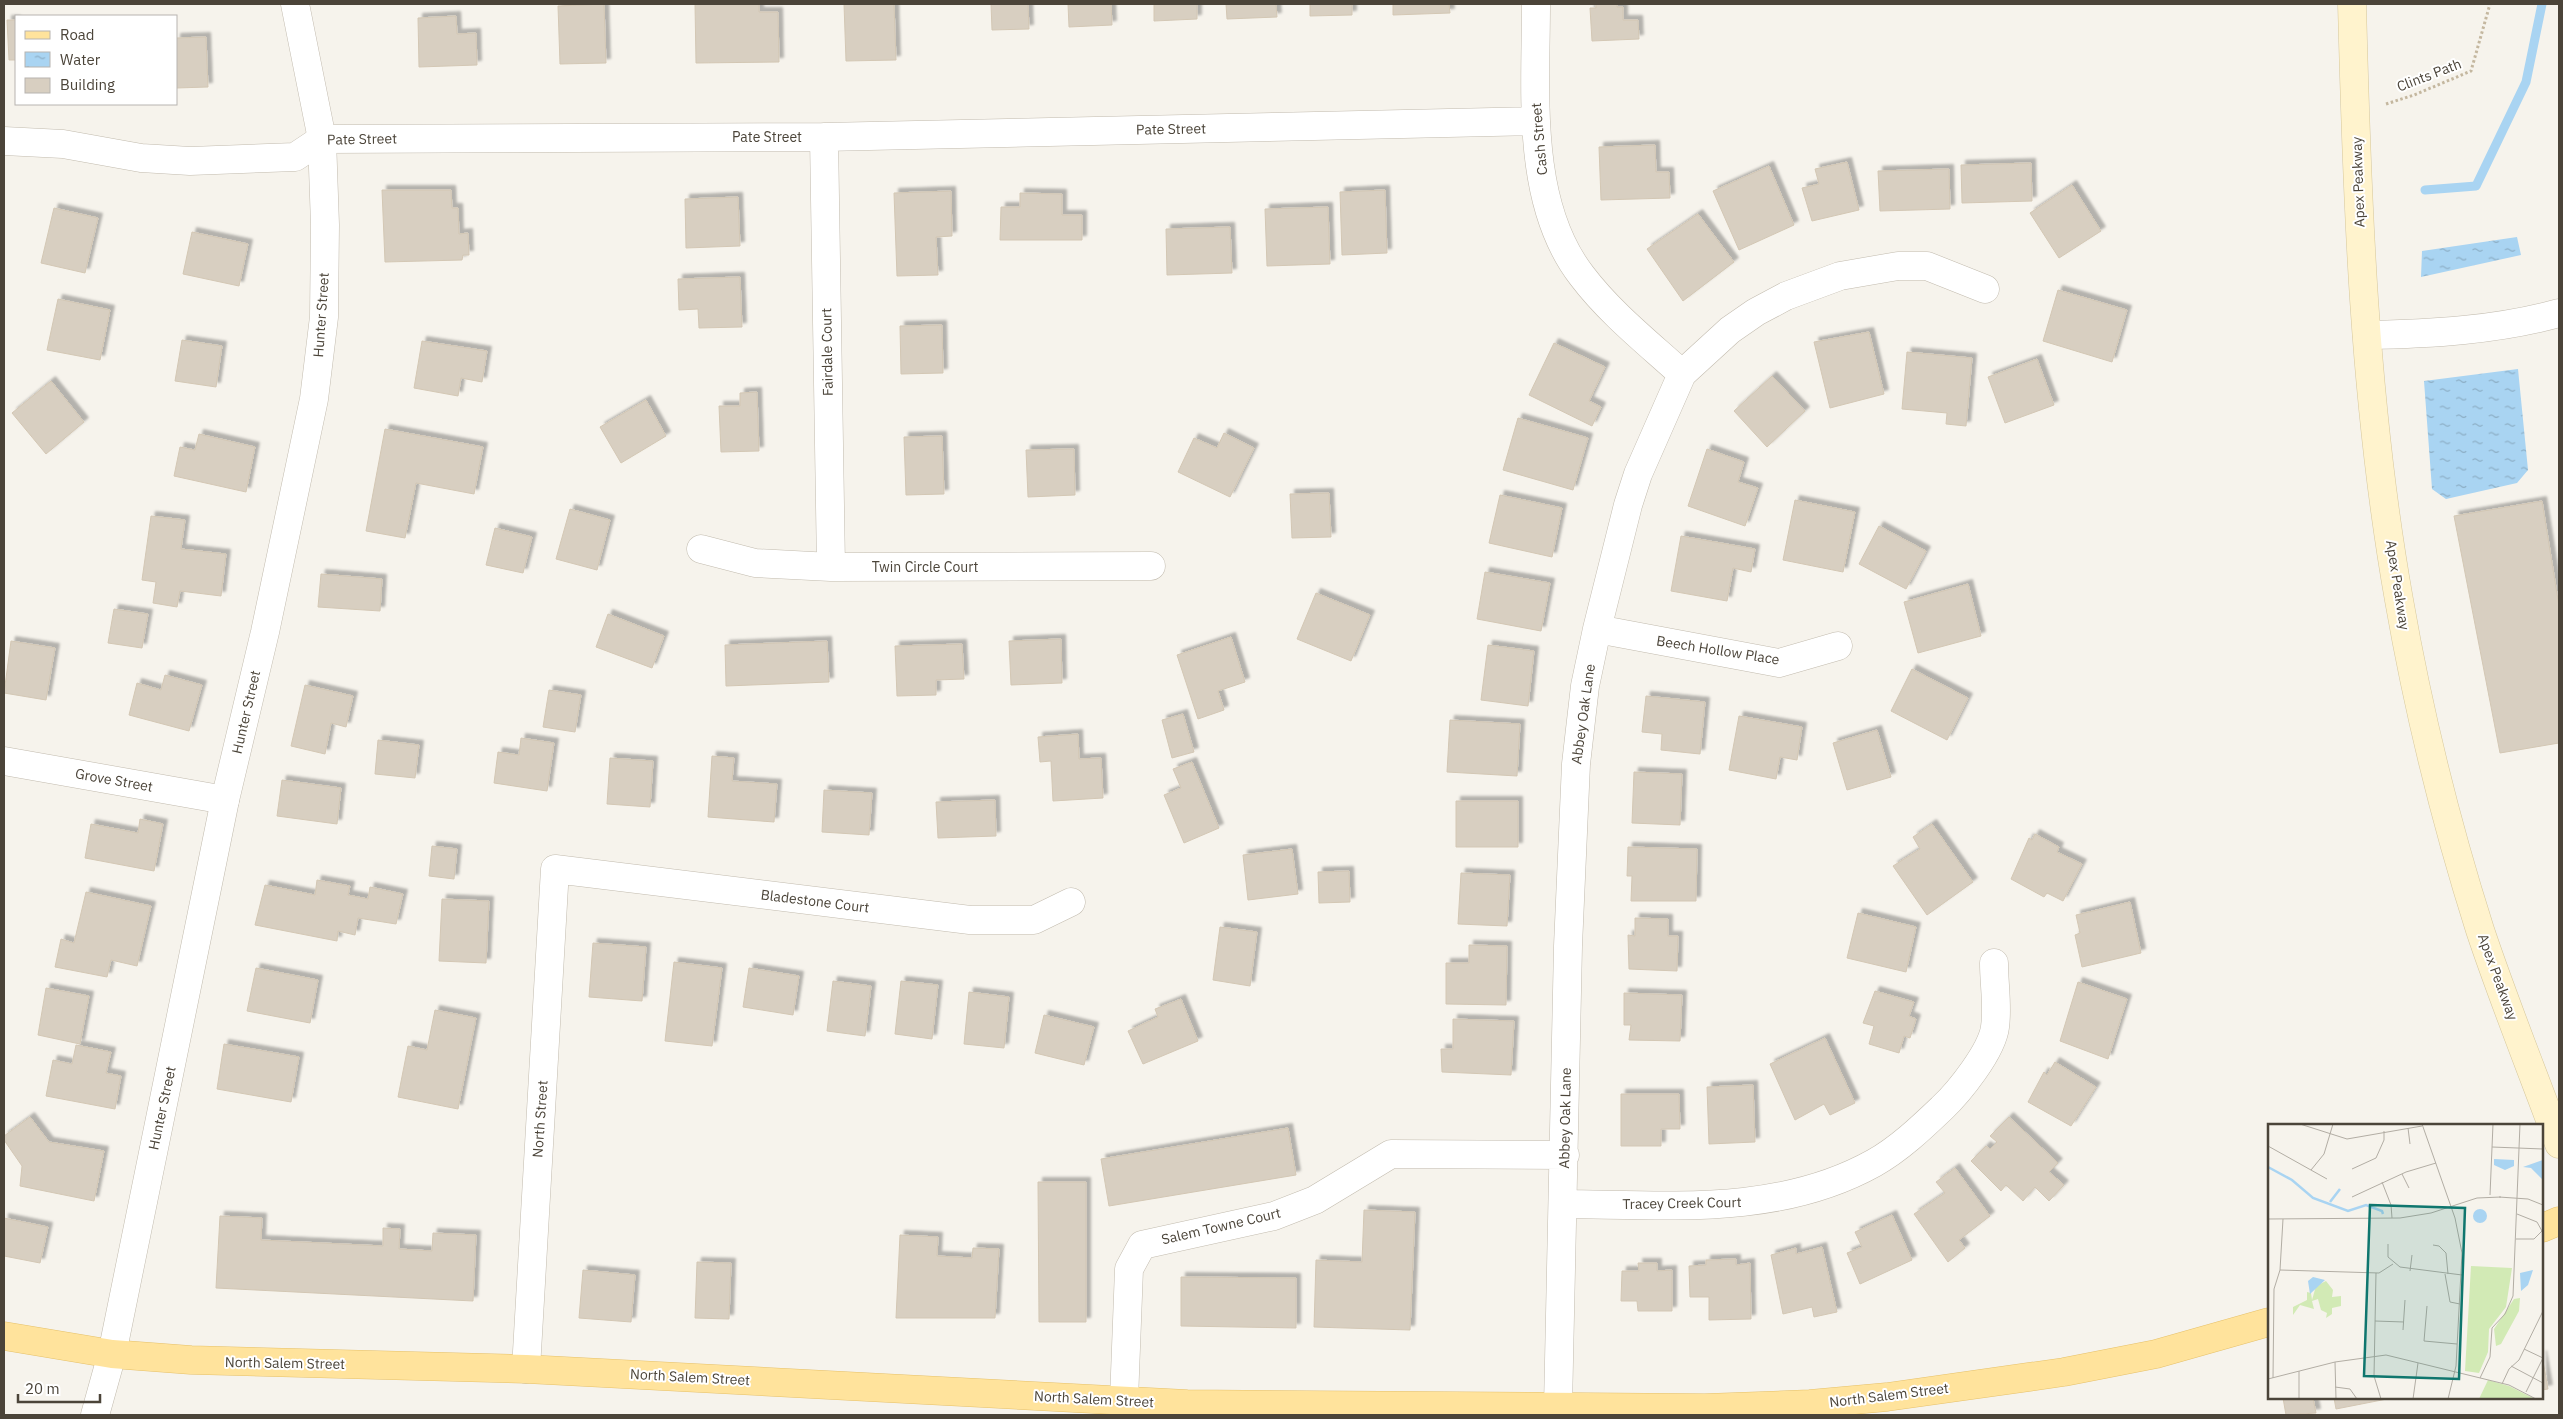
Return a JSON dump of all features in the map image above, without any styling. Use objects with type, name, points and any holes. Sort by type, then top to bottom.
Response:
[{"type":"main road","name":"Apex Peakway","points":[[2352,4],[2362,283],[2378,449],[2399,600],[2432,756],[2482,934],[2559,1144]]},
{"type":"main road","points":[[2543,1228],[2559,1221]]},
{"type":"main road","name":"North Salem Street","points":[[4,1336],[112,1354],[191,1360],[526,1369],[1187,1404],[1558,1407],[1754,1406],[1887,1397],[2064,1372],[2156,1354],[2268,1322]]},
{"type":"street","name":"Hunter Street","points":[[95,1415],[112,1354],[225,800],[265,632],[314,399],[324,317],[325,225],[322,139],[295,4]]},
{"type":"street","name":"Cash Street","points":[[1536,4],[1536,121],[1541,173],[1548,207],[1565,249],[1581,275],[1601,299],[1682,374]]},
{"type":"street","name":"Pate Street","points":[[4,141],[63,144],[141,158],[190,161],[296,156],[322,139],[824,137],[1536,121]]},
{"type":"street","name":"Fairdale Court","points":[[824,137],[831,567]]},
{"type":"street","name":"Abbey Oak Lane","points":[[1558,1407],[1564,1204],[1568,946],[1576,764],[1585,686],[1597,629],[1633,489],[1650,444],[1682,374],[1730,330],[1756,312],[1786,296],[1840,276],[1898,266],[1927,266],[1985,289]]},
{"type":"street","points":[[2367,335],[2452,331],[2535,320],[2559,313]]},
{"type":"street","name":"Twin Circle Court","points":[[702,549],[755,563],[831,567],[1150,566]]},
{"type":"street","name":"Beech Hollow Place","points":[[1597,629],[1779,663],[1838,646]]},
{"type":"street","name":"Grove Street","points":[[4,761],[225,800]]},
{"type":"street","name":"Bladestone Court","points":[[555,869],[970,920],[1034,920],[1071,902]]},
{"type":"street","name":"North Street","points":[[526,1369],[555,869]]},
{"type":"street","name":"Tracey Creek Court","points":[[1564,1204],[1718,1206],[1754,1202],[1807,1191],[1841,1180],[1876,1162],[1916,1133],[1958,1093],[1984,1054],[1996,1028],[1994,963]]},
{"type":"street","name":"Salem Towne Court","points":[[1124,1400],[1129,1269],[1142,1245],[1274,1216],[1315,1200],[1391,1154],[1565,1156]]},
{"type":"path","name":"Clints Path","points":[[2386,104],[2414,95],[2471,71],[2490,4]]},
{"type":"water","points":[[2517,237],[2521,255],[2421,277],[2422,251]]},
{"type":"water","points":[[2518,369],[2528,470],[2517,483],[2446,499],[2432,489],[2424,381]]},
{"type":"building","points":[[604,4],[606,63],[560,64],[558,6]]},
{"type":"building","points":[[695,4],[759,4],[759,12],[778,12],[779,62],[696,63]]},
{"type":"building","points":[[844,4],[894,4],[896,60],[846,61]]},
{"type":"building","points":[[991,4],[1028,4],[1029,29],[992,30]]},
{"type":"building","points":[[1068,4],[1111,4],[1112,25],[1069,27]]},
{"type":"building","points":[[1154,4],[1197,4],[1197,19],[1154,21]]},
{"type":"building","points":[[1226,4],[1276,4],[1277,17],[1227,19]]},
{"type":"building","points":[[1310,4],[1352,4],[1352,15],[1310,16]]},
{"type":"building","points":[[1393,4],[1449,4],[1450,13],[1393,15]]},
{"type":"building","points":[[1596,4],[1617,4],[1617,7],[1623,7],[1623,20],[1638,20],[1639,39],[1592,41],[1590,8],[1596,8]]},
{"type":"building","points":[[456,16],[457,34],[476,33],[477,65],[419,67],[418,18]]},
{"type":"building","points":[[7,20],[15,20],[15,60],[9,60]]},
{"type":"building","points":[[206,37],[208,87],[178,88],[178,38]]},
{"type":"building","points":[[1655,145],[1656,172],[1669,172],[1670,198],[1601,200],[1599,147]]},
{"type":"building","points":[[1847,162],[1859,210],[1812,221],[1802,188],[1819,184],[1815,169]]},
{"type":"building","points":[[2031,163],[2032,201],[1962,203],[1961,165]]},
{"type":"building","points":[[1769,166],[1794,225],[1739,250],[1713,191]]},
{"type":"building","points":[[1949,169],[1950,209],[1880,211],[1878,171]]},
{"type":"building","points":[[2072,185],[2101,231],[2059,258],[2030,213]]},
{"type":"building","points":[[382,190],[451,190],[452,208],[458,208],[459,234],[468,233],[469,255],[463,255],[462,260],[385,262]]},
{"type":"building","points":[[1385,190],[1387,253],[1342,255],[1340,192]]},
{"type":"building","points":[[951,191],[952,236],[936,237],[938,275],[897,276],[894,193]]},
{"type":"building","points":[[1020,193],[1062,194],[1062,215],[1082,215],[1082,240],[1000,240],[1001,207],[1020,207]]},
{"type":"building","points":[[738,197],[740,246],[686,248],[685,199]]},
{"type":"building","points":[[1328,207],[1330,264],[1267,266],[1265,209]]},
{"type":"building","points":[[54,208],[98,218],[85,273],[41,263]]},
{"type":"building","points":[[1698,214],[1734,262],[1683,301],[1647,249]]},
{"type":"building","points":[[1230,227],[1232,273],[1167,275],[1166,229]]},
{"type":"building","points":[[192,232],[248,244],[239,286],[183,274]]},
{"type":"building","points":[[740,277],[742,327],[699,328],[698,309],[679,310],[678,279]]},
{"type":"building","points":[[2058,290],[2127,310],[2112,362],[2043,341]]},
{"type":"building","points":[[58,299],[110,310],[100,360],[47,350]]},
{"type":"building","points":[[942,325],[943,373],[901,374],[900,326]]},
{"type":"building","points":[[1869,332],[1884,394],[1830,408],[1814,342]]},
{"type":"building","points":[[182,340],[222,346],[216,387],[175,381]]},
{"type":"building","points":[[422,341],[487,351],[482,382],[461,378],[458,396],[414,388]]},
{"type":"building","points":[[1554,343],[1605,367],[1589,401],[1601,407],[1592,426],[1529,395]]},
{"type":"building","points":[[1907,352],[1972,358],[1966,426],[1946,424],[1947,413],[1902,409]]},
{"type":"building","points":[[2037,359],[2054,405],[2005,423],[1988,377]]},
{"type":"building","points":[[1772,376],[1805,411],[1767,447],[1734,411]]},
{"type":"building","points":[[51,381],[84,422],[46,454],[12,413]]},
{"type":"building","points":[[757,392],[759,451],[721,452],[719,406],[740,406],[740,393]]},
{"type":"building","points":[[646,400],[666,436],[621,463],[600,427]]},
{"type":"building","points":[[1518,418],[1588,438],[1573,490],[1503,470]]},
{"type":"building","points":[[385,429],[483,447],[474,494],[416,483],[405,538],[366,531]]},
{"type":"building","points":[[1224,433],[1254,448],[1230,497],[1178,472],[1194,438],[1217,448]]},
{"type":"building","points":[[199,434],[255,447],[246,492],[174,476],[180,447],[195,450]]},
{"type":"building","points":[[942,436],[944,494],[906,495],[904,437]]},
{"type":"building","points":[[1074,449],[1075,495],[1028,497],[1026,450]]},
{"type":"building","points":[[1707,449],[1744,462],[1738,482],[1758,488],[1745,526],[1688,506]]},
{"type":"building","points":[[1329,493],[1331,537],[1292,538],[1290,494]]},
{"type":"building","points":[[1500,495],[1562,508],[1552,557],[1489,543]]},
{"type":"building","points":[[1795,500],[1855,512],[1843,572],[1783,560]]},
{"type":"building","points":[[2542,501],[2559,606],[2559,743],[2500,753],[2454,516]]},
{"type":"building","points":[[570,509],[610,520],[597,570],[556,559]]},
{"type":"building","points":[[151,516],[185,520],[181,549],[226,554],[221,596],[180,591],[177,607],[153,603],[156,582],[142,580]]},
{"type":"building","points":[[1879,526],[1926,551],[1906,589],[1859,564]]},
{"type":"building","points":[[495,528],[532,537],[523,573],[486,565]]},
{"type":"building","points":[[1681,536],[1755,549],[1751,572],[1733,568],[1727,601],[1671,591]]},
{"type":"building","points":[[1485,572],[1550,583],[1541,631],[1477,619]]},
{"type":"building","points":[[321,574],[382,579],[380,611],[318,607]]},
{"type":"building","points":[[1968,584],[1981,636],[1918,653],[1904,602]]},
{"type":"building","points":[[1316,593],[1370,615],[1351,661],[1297,639]]},
{"type":"building","points":[[114,609],[148,614],[142,648],[108,643]]},
{"type":"building","points":[[608,614],[664,636],[652,668],[596,647]]},
{"type":"building","points":[[1231,637],[1245,682],[1218,691],[1224,710],[1198,719],[1177,655]]},
{"type":"building","points":[[1061,639],[1062,683],[1011,685],[1009,641]]},
{"type":"building","points":[[11,641],[55,648],[46,700],[4,693]]},
{"type":"building","points":[[827,641],[829,682],[726,686],[725,645]]},
{"type":"building","points":[[962,644],[964,679],[936,680],[936,695],[897,696],[895,646]]},
{"type":"building","points":[[1488,645],[1534,651],[1528,706],[1481,700]]},
{"type":"building","points":[[1912,669],[1968,698],[1947,740],[1891,711]]},
{"type":"building","points":[[165,675],[202,685],[189,731],[129,715],[137,683],[161,690]]},
{"type":"building","points":[[305,685],[353,696],[346,727],[331,723],[325,754],[291,746]]},
{"type":"building","points":[[549,690],[581,695],[575,732],[543,727]]},
{"type":"building","points":[[1646,696],[1705,702],[1700,754],[1661,750],[1662,734],[1642,732]]},
{"type":"building","points":[[1183,714],[1194,752],[1172,758],[1162,720]]},
{"type":"building","points":[[1739,716],[1802,727],[1797,760],[1780,757],[1776,779],[1729,770]]},
{"type":"building","points":[[1450,720],[1520,724],[1517,776],[1447,772]]},
{"type":"building","points":[[1877,730],[1891,777],[1847,790],[1833,743]]},
{"type":"building","points":[[1078,734],[1079,759],[1101,758],[1103,798],[1053,801],[1051,761],[1040,762],[1038,737]]},
{"type":"building","points":[[521,738],[554,743],[547,791],[494,783],[498,752],[519,755]]},
{"type":"building","points":[[378,740],[419,745],[415,778],[375,774]]},
{"type":"building","points":[[712,756],[734,758],[732,781],[777,784],[774,822],[708,817]]},
{"type":"building","points":[[610,758],[653,761],[650,807],[607,804]]},
{"type":"building","points":[[1192,762],[1219,828],[1184,843],[1164,795],[1181,788],[1173,769]]},
{"type":"building","points":[[1634,772],[1682,774],[1680,825],[1632,823]]},
{"type":"building","points":[[282,780],[341,788],[337,824],[277,816]]},
{"type":"building","points":[[824,790],[872,793],[869,835],[822,832]]},
{"type":"building","points":[[995,800],[996,836],[938,838],[936,802]]},
{"type":"building","points":[[1456,801],[1518,801],[1518,847],[1456,847]]},
{"type":"building","points":[[140,819],[163,824],[154,871],[85,858],[91,824],[138,833]]},
{"type":"building","points":[[1932,824],[1973,882],[1927,915],[1893,866],[1920,849],[1913,837]]},
{"type":"building","points":[[2035,834],[2059,847],[2057,852],[2082,864],[2063,901],[2047,893],[2044,897],[2011,879],[2029,838],[2032,840]]},
{"type":"building","points":[[432,846],[457,849],[454,879],[429,876]]},
{"type":"building","points":[[1628,847],[1697,849],[1696,901],[1631,901],[1632,876],[1627,876]]},
{"type":"building","points":[[1292,849],[1298,894],[1248,900],[1243,855]]},
{"type":"building","points":[[1349,871],[1350,902],[1319,903],[1318,872]]},
{"type":"building","points":[[1461,873],[1510,875],[1507,926],[1458,924]]},
{"type":"building","points":[[317,880],[350,886],[348,895],[368,899],[370,887],[403,894],[396,924],[358,918],[355,935],[338,931],[337,941],[255,925],[265,885],[315,895]]},
{"type":"building","points":[[86,892],[151,906],[137,966],[111,960],[107,977],[55,967],[61,939],[74,943]]},
{"type":"building","points":[[442,899],[489,901],[486,963],[439,961]]},
{"type":"building","points":[[2130,902],[2141,953],[2082,967],[2075,935],[2080,933],[2076,915]]},
{"type":"building","points":[[1858,913],[1916,927],[1906,972],[1847,958]]},
{"type":"building","points":[[1635,918],[1668,919],[1668,936],[1678,936],[1677,971],[1629,969],[1628,935],[1635,936]]},
{"type":"building","points":[[1220,927],[1257,932],[1250,986],[1213,980]]},
{"type":"building","points":[[593,943],[646,947],[642,1001],[589,997]]},
{"type":"building","points":[[1469,945],[1507,946],[1506,1005],[1446,1004],[1446,963],[1469,963]]},
{"type":"building","points":[[674,962],[722,968],[712,1046],[665,1041]]},
{"type":"building","points":[[256,968],[318,980],[310,1023],[247,1011]]},
{"type":"building","points":[[749,968],[799,976],[793,1015],[743,1007]]},
{"type":"building","points":[[833,981],[871,986],[865,1036],[827,1031]]},
{"type":"building","points":[[901,981],[938,985],[932,1039],[895,1034]]},
{"type":"building","points":[[2078,982],[2127,999],[2108,1059],[2060,1041]]},
{"type":"building","points":[[46,988],[89,996],[80,1044],[38,1035]]},
{"type":"building","points":[[1875,991],[1914,1002],[1909,1016],[1916,1019],[1910,1038],[1904,1036],[1899,1053],[1869,1044],[1874,1026],[1863,1023]]},
{"type":"building","points":[[969,992],[1009,997],[1004,1048],[964,1044]]},
{"type":"building","points":[[1624,993],[1682,995],[1680,1041],[1629,1040],[1631,1025],[1624,1025]]},
{"type":"building","points":[[1181,999],[1198,1041],[1143,1064],[1128,1031],[1158,1017],[1155,1009]]},
{"type":"building","points":[[435,1010],[476,1018],[458,1109],[398,1097],[408,1046],[427,1050]]},
{"type":"building","points":[[1044,1015],[1094,1027],[1084,1065],[1035,1053]]},
{"type":"building","points":[[1453,1019],[1514,1021],[1511,1075],[1442,1072],[1441,1049],[1453,1049]]},
{"type":"building","points":[[1825,1038],[1855,1103],[1830,1115],[1824,1104],[1795,1120],[1770,1064]]},
{"type":"building","points":[[224,1044],[299,1057],[291,1102],[217,1089]]},
{"type":"building","points":[[76,1045],[111,1052],[106,1073],[121,1076],[115,1109],[46,1096],[53,1060],[72,1064]]},
{"type":"building","points":[[2055,1062],[2096,1087],[2071,1126],[2028,1102],[2044,1072],[2047,1075]]},
{"type":"building","points":[[1753,1085],[1755,1142],[1709,1144],[1707,1087]]},
{"type":"building","points":[[1621,1094],[1679,1094],[1680,1129],[1661,1129],[1661,1146],[1621,1146]]},
{"type":"building","points":[[30,1117],[49,1142],[104,1151],[94,1201],[20,1186],[22,1166],[4,1140],[4,1136]]},
{"type":"building","points":[[2009,1117],[2058,1163],[2049,1172],[2064,1185],[2049,1201],[2035,1187],[2023,1201],[2006,1185],[2001,1191],[1971,1161],[1986,1146],[1990,1149],[1997,1142],[1990,1136]]},
{"type":"building","points":[[1288,1128],[1296,1175],[1109,1206],[1101,1159]]},
{"type":"building","points":[[1955,1168],[1990,1216],[1959,1240],[1965,1248],[1948,1262],[1914,1214],[1945,1193],[1936,1182]]},
{"type":"building","points":[[1038,1182],[1086,1182],[1086,1322],[1039,1322]]},
{"type":"building","points":[[1364,1210],[1415,1212],[1410,1330],[1314,1327],[1316,1260],[1362,1262]]},
{"type":"building","points":[[1892,1215],[1912,1260],[1860,1284],[1847,1253],[1862,1247],[1855,1232]]},
{"type":"building","points":[[220,1216],[262,1218],[261,1240],[383,1246],[383,1228],[400,1229],[399,1249],[432,1251],[433,1233],[476,1235],[473,1301],[216,1288]]},
{"type":"building","points":[[4,1218],[48,1227],[40,1263],[4,1256]]},
{"type":"building","points":[[900,1235],[938,1237],[937,1256],[972,1258],[973,1248],[999,1249],[995,1318],[896,1318]]},
{"type":"building","points":[[1822,1247],[1837,1312],[1814,1317],[1812,1307],[1783,1314],[1771,1255],[1796,1248],[1796,1254]]},
{"type":"building","points":[[1736,1259],[1736,1265],[1750,1263],[1751,1319],[1709,1320],[1709,1297],[1690,1297],[1689,1266],[1706,1265],[1706,1260]]},
{"type":"building","points":[[697,1262],[731,1263],[729,1319],[695,1318]]},
{"type":"building","points":[[1638,1263],[1657,1263],[1657,1271],[1672,1270],[1672,1311],[1638,1311],[1637,1301],[1621,1301],[1622,1271],[1639,1271]]},
{"type":"building","points":[[583,1270],[635,1275],[631,1322],[579,1318]]},
{"type":"building","points":[[1181,1277],[1296,1278],[1296,1328],[1181,1326]]},
{"type":"building","points":[[2543,1361],[2548,1389],[2543,1390]]},
{"type":"building","points":[[2283,1399],[2313,1399],[2316,1413],[2286,1415]]},
{"type":"building","points":[[2334,1399],[2387,1399],[2336,1409]]},
{"type":"waterway","points":[[2425,190],[2476,186],[2526,82],[2542,4]]}]
